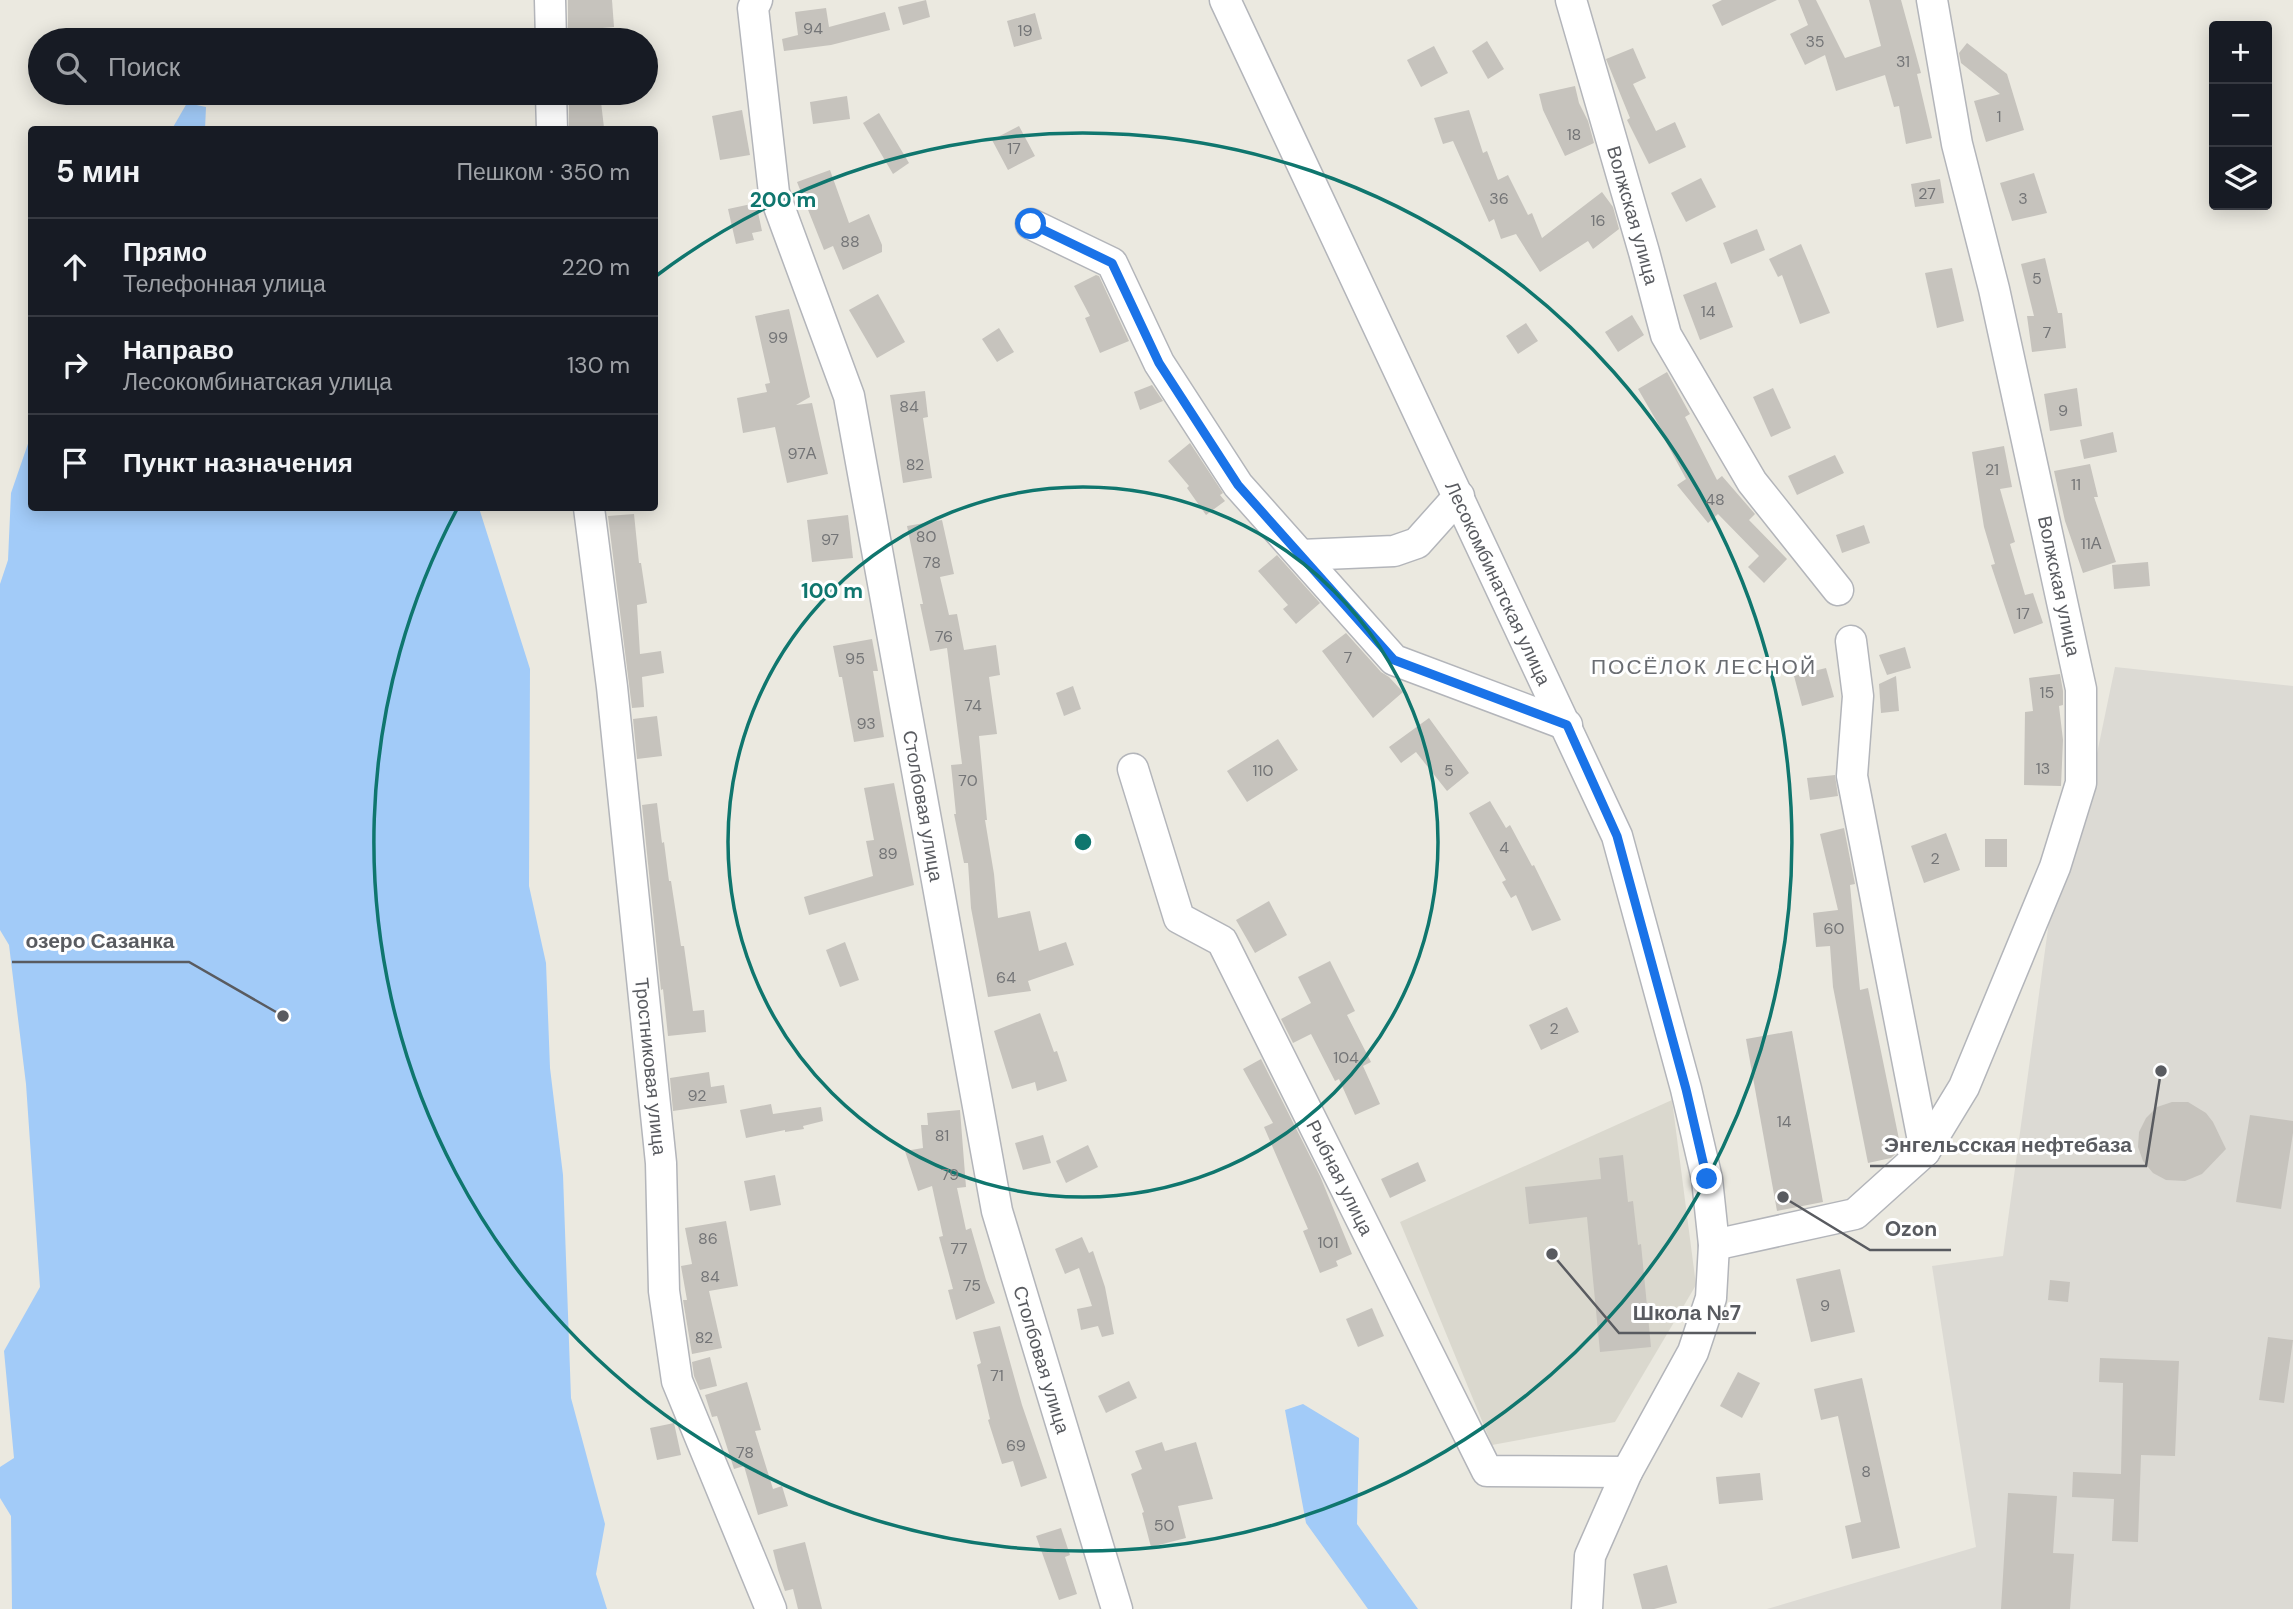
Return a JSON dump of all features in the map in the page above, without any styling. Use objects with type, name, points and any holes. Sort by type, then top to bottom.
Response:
[{"type":"street","points":[[550,0],[551,28]]},
{"type":"street","name":"Столбовая улица","points":[[757,0],[754,8],[774,193],[849,396],[997,1211],[1117,1609]]},
{"type":"street","name":"Лесокомбинатская улица","points":[[1225,0],[1617,836],[1689,1102],[1707,1179],[1714,1245],[1711,1298],[1693,1352],[1627,1472]]},
{"type":"street","name":"Волжская улица","points":[[1571,0],[1641,239],[1666,335],[1752,482],[1838,590]]},
{"type":"street","name":"Волжская улица","points":[[1714,1245],[1854,1214],[1925,1151],[1964,1087],[2055,867],[2081,783],[2081,689],[1994,289],[1957,144],[1931,0]]},
{"type":"street","points":[[551,105],[552,126]]},
{"type":"street","points":[[1031,224],[1112,263],[1159,363],[1238,485],[1394,660],[1567,725]]},
{"type":"street","points":[[1301,555],[1394,551],[1417,542],[1459,496]]},
{"type":"street","name":"Тростниковая улица","points":[[589,511],[612,687],[661,1163],[664,1292],[677,1381],[771,1609]]},
{"type":"street","points":[[1851,641],[1858,696],[1852,776],[1925,1151]]},
{"type":"street","name":"Рыбная улица","points":[[1133,769],[1179,918],[1222,941],[1487,1471],[1627,1472]]},
{"type":"street","points":[[1587,1609],[1590,1556],[1627,1472]]},
{"type":"shaded area","points":[[2115,667],[2293,686],[2293,1609],[1767,1609],[1976,1547],[1932,1266],[2003,1256],[2054,885],[2089,792]]},
{"type":"shaded area","points":[[1672,1100],[1696,1285],[1615,1422],[1492,1445],[1400,1222]]},
{"type":"water","points":[[186,105],[206,107],[205,126],[174,126]]},
{"type":"water","points":[[28,444],[28,511],[480,511],[530,669],[529,886],[546,963],[550,1068],[563,1175],[571,1398],[605,1524],[596,1574],[607,1609],[12,1609],[11,1516],[0,1498],[0,1467],[14,1458],[4,1351],[40,1287],[26,1084],[9,945],[0,930],[0,584],[8,560],[11,493]]},
{"type":"water","points":[[1303,1404],[1359,1438],[1357,1524],[1418,1609],[1368,1609],[1306,1523],[1285,1410]]},
{"type":"building","points":[[568,0],[612,0],[614,27],[568,28]]},
{"type":"building","points":[[926,0],[930,17],[903,25],[898,7]]},
{"type":"building","points":[[1722,0],[1777,0],[1722,26],[1712,5]]},
{"type":"building","points":[[1798,0],[1816,0],[1845,58],[1881,46],[1869,0],[1901,0],[1921,73],[1917,74],[1932,138],[1906,144],[1899,106],[1894,107],[1885,75],[1836,91],[1825,55],[1805,65],[1790,34],[1808,25]]},
{"type":"building","points":[[826,8],[829,27],[885,12],[890,30],[831,45],[784,51],[782,39],[798,35],[795,12]]},
{"type":"building","points":[[1035,13],[1042,39],[1014,47],[1007,21]]},
{"type":"building","points":[[1487,41],[1504,69],[1488,79],[1472,51]]},
{"type":"building","points":[[1967,43],[2007,74],[2024,130],[1986,142],[1974,101],[2000,94],[1961,63],[1959,53]]},
{"type":"building","points":[[1434,46],[1448,73],[1421,87],[1407,60]]},
{"type":"building","points":[[1633,48],[1646,78],[1633,84],[1656,131],[1675,122],[1686,147],[1649,164],[1627,120],[1630,118],[1606,59]]},
{"type":"building","points":[[1575,86],[1594,143],[1565,156],[1543,110],[1539,94]]},
{"type":"building","points":[[847,96],[850,119],[813,124],[810,102]]},
{"type":"building","points":[[569,105],[601,105],[604,126],[569,126]]},
{"type":"building","points":[[742,110],[750,155],[720,160],[712,116]]},
{"type":"building","points":[[1469,110],[1483,153],[1487,151],[1498,180],[1508,175],[1528,215],[1532,213],[1542,238],[1602,192],[1613,207],[1619,229],[1593,249],[1588,241],[1540,272],[1516,234],[1501,239],[1494,219],[1489,222],[1453,141],[1443,144],[1434,118]]},
{"type":"building","points":[[879,113],[909,163],[893,174],[863,123]]},
{"type":"building","points":[[1019,126],[1035,156],[1008,170],[992,140]]},
{"type":"building","points":[[830,170],[849,223],[869,214],[882,245],[882,252],[843,270],[833,246],[824,250],[797,182]]},
{"type":"building","points":[[2034,173],[2047,213],[2012,221],[2000,183]]},
{"type":"building","points":[[1701,178],[1716,207],[1686,222],[1671,193]]},
{"type":"building","points":[[1940,179],[1944,203],[1915,207],[1911,184]]},
{"type":"building","points":[[756,203],[762,231],[752,233],[754,240],[736,244],[728,209]]},
{"type":"building","points":[[1757,229],[1765,250],[1731,264],[1723,243]]},
{"type":"building","points":[[1801,244],[1830,313],[1800,324],[1782,275],[1778,277],[1769,259]]},
{"type":"building","points":[[2045,258],[2058,313],[2062,313],[2066,348],[2032,352],[2027,316],[2034,316],[2021,264]]},
{"type":"building","points":[[1952,268],[1964,321],[1937,328],[1925,273]]},
{"type":"building","points":[[1099,276],[1129,341],[1100,353],[1085,318],[1090,316],[1074,286]]},
{"type":"building","points":[[1716,282],[1733,327],[1700,340],[1683,295]]},
{"type":"building","points":[[878,294],[905,342],[877,358],[849,310]]},
{"type":"building","points":[[789,309],[810,397],[796,405],[812,403],[828,474],[787,483],[775,427],[743,433],[737,398],[767,392],[765,384],[770,383],[755,316]]},
{"type":"building","points":[[1632,315],[1644,335],[1618,352],[1605,332]]},
{"type":"building","points":[[1526,323],[1538,341],[1518,354],[1506,336]]},
{"type":"building","points":[[999,328],[1014,352],[997,362],[982,339]]},
{"type":"building","points":[[1667,372],[1690,414],[1685,417],[1717,480],[1722,476],[1755,514],[1749,520],[1787,559],[1764,583],[1748,567],[1759,556],[1718,514],[1708,523],[1677,485],[1686,479],[1638,389]]},
{"type":"building","points":[[1152,385],[1163,401],[1140,410],[1134,392]]},
{"type":"building","points":[[1773,388],[1791,428],[1771,437],[1753,397]]},
{"type":"building","points":[[2077,388],[2082,426],[2050,431],[2044,394]]},
{"type":"building","points":[[925,391],[928,417],[923,418],[932,478],[903,483],[890,395]]},
{"type":"building","points":[[2113,432],[2117,452],[2084,459],[2080,440]]},
{"type":"building","points":[[1190,443],[1223,493],[1220,495],[1225,501],[1206,515],[1187,488],[1189,486],[1168,461]]},
{"type":"building","points":[[2004,446],[2012,487],[2000,489],[2015,542],[2010,544],[2025,595],[2033,593],[2043,623],[2014,634],[1991,565],[1995,564],[1984,527],[1972,452]]},
{"type":"building","points":[[1835,455],[1844,473],[1797,495],[1788,476]]},
{"type":"building","points":[[2090,464],[2098,497],[2094,497],[2116,562],[2083,573],[2065,521],[2054,471]]},
{"type":"building","points":[[634,514],[639,563],[647,603],[637,605],[640,654],[661,651],[664,673],[642,677],[644,707],[632,708],[608,516]]},
{"type":"building","points":[[848,515],[853,558],[812,562],[807,520]]},
{"type":"building","points":[[942,520],[954,574],[940,577],[949,615],[957,614],[964,650],[996,645],[1000,675],[989,677],[997,734],[979,736],[985,820],[998,918],[1030,911],[1039,951],[1066,942],[1074,965],[1028,981],[1031,991],[988,997],[971,908],[968,863],[964,863],[954,814],[951,765],[962,764],[947,648],[930,651],[907,526]]},
{"type":"building","points":[[1864,525],[1870,543],[1842,553],[1836,535]]},
{"type":"building","points":[[1277,555],[1320,603],[1296,624],[1283,609],[1288,605],[1258,571]]},
{"type":"building","points":[[2148,562],[2150,586],[2114,589],[2112,565]]},
{"type":"building","points":[[1346,633],[1403,692],[1373,718],[1322,651]]},
{"type":"building","points":[[872,639],[878,671],[873,671],[884,737],[854,742],[842,677],[839,677],[833,646]]},
{"type":"building","points":[[1905,647],[1911,668],[1887,675],[1879,655]]},
{"type":"building","points":[[1826,668],[1834,697],[1802,706],[1794,676]]},
{"type":"building","points":[[2060,674],[2063,691],[2063,705],[2059,706],[2063,740],[2061,786],[2024,785],[2025,712],[2033,711],[2029,678]]},
{"type":"building","points":[[1896,676],[1899,711],[1881,713],[1879,684]]},
{"type":"building","points":[[1073,686],[1081,709],[1064,716],[1056,693]]},
{"type":"building","points":[[657,716],[662,756],[637,759],[633,719]]},
{"type":"building","points":[[1429,718],[1469,773],[1447,791],[1416,752],[1401,763],[1389,747]]},
{"type":"building","points":[[1278,739],[1298,770],[1247,802],[1227,771]]},
{"type":"building","points":[[1835,775],[1838,796],[1810,800],[1807,778]]},
{"type":"building","points":[[894,783],[914,885],[809,915],[804,897],[873,876],[866,841],[874,840],[864,788]]},
{"type":"building","points":[[1490,801],[1506,828],[1510,825],[1532,866],[1534,865],[1561,920],[1532,931],[1516,895],[1511,898],[1502,882],[1506,880],[1469,813]]},
{"type":"building","points":[[657,803],[681,946],[684,946],[693,1011],[704,1010],[706,1032],[668,1036],[642,805]]},
{"type":"building","points":[[1844,828],[1855,884],[1850,885],[1860,990],[1868,988],[1901,1149],[1891,1158],[1868,1163],[1833,987],[1830,946],[1816,947],[1813,913],[1838,910],[1820,834]]},
{"type":"building","points":[[1946,833],[1960,870],[1924,883],[1911,846]]},
{"type":"building","points":[[1985,839],[2007,839],[2007,867],[1985,867]]},
{"type":"building","points":[[1269,901],[1287,935],[1255,953],[1236,920]]},
{"type":"building","points":[[845,942],[859,980],[840,987],[826,950]]},
{"type":"building","points":[[1330,961],[1355,1011],[1347,1015],[1371,1062],[1363,1066],[1380,1104],[1355,1115],[1339,1079],[1335,1081],[1311,1034],[1293,1043],[1281,1019],[1311,1003],[1298,977]]},
{"type":"building","points":[[1567,1007],[1579,1032],[1541,1050],[1529,1025]]},
{"type":"building","points":[[1040,1013],[1067,1081],[1037,1091],[1035,1082],[1012,1089],[994,1031]]},
{"type":"building","points":[[1792,1031],[1823,1202],[1777,1211],[1746,1039]]},
{"type":"building","points":[[1261,1059],[1320,1176],[1352,1254],[1336,1261],[1338,1266],[1320,1273],[1303,1231],[1308,1229],[1264,1127],[1273,1123],[1243,1069]]},
{"type":"building","points":[[709,1072],[711,1087],[724,1085],[727,1103],[673,1111],[670,1078]]},
{"type":"building","points":[[2172,1102],[2188,1102],[2206,1113],[2226,1149],[2202,1174],[2185,1181],[2166,1180],[2153,1173],[2143,1161],[2138,1147],[2139,1132],[2146,1118],[2157,1107]]},
{"type":"building","points":[[771,1104],[773,1114],[821,1107],[823,1121],[803,1126],[804,1129],[746,1138],[740,1110]]},
{"type":"building","points":[[960,1110],[966,1187],[957,1188],[966,1230],[971,1228],[995,1303],[956,1320],[948,1290],[953,1289],[939,1237],[943,1236],[932,1186],[918,1191],[905,1151],[923,1148],[921,1125],[928,1125],[927,1113]]},
{"type":"building","points":[[2250,1115],[2293,1121],[2281,1209],[2236,1202]]},
{"type":"building","points":[[1043,1135],[1051,1163],[1023,1170],[1015,1143]]},
{"type":"building","points":[[1088,1145],[1098,1167],[1066,1183],[1056,1161]]},
{"type":"building","points":[[1623,1155],[1628,1202],[1633,1201],[1638,1245],[1641,1244],[1651,1347],[1600,1352],[1587,1217],[1529,1224],[1525,1187],[1601,1179],[1599,1158]]},
{"type":"building","points":[[1418,1162],[1426,1181],[1390,1198],[1381,1179]]},
{"type":"building","points":[[775,1175],[781,1205],[750,1211],[744,1181]]},
{"type":"building","points":[[726,1221],[738,1286],[709,1291],[722,1348],[692,1354],[683,1300],[687,1300],[681,1266],[692,1264],[685,1228]]},
{"type":"building","points":[[1082,1237],[1089,1253],[1093,1251],[1105,1287],[1114,1334],[1102,1337],[1098,1326],[1081,1330],[1077,1309],[1092,1306],[1079,1268],[1065,1274],[1055,1249]]},
{"type":"building","points":[[1840,1269],[1855,1332],[1811,1342],[1796,1279]]},
{"type":"building","points":[[2050,1280],[2070,1282],[2068,1302],[2048,1300]]},
{"type":"building","points":[[1372,1308],[1384,1336],[1358,1347],[1346,1319]]},
{"type":"building","points":[[1000,1326],[1022,1405],[1047,1478],[1021,1487],[1013,1461],[1002,1464],[988,1420],[990,1419],[977,1365],[981,1363],[973,1332]]},
{"type":"building","points":[[2268,1337],[2293,1340],[2284,1403],[2259,1400]]},
{"type":"building","points":[[710,1357],[717,1386],[700,1390],[692,1362]]},
{"type":"building","points":[[2100,1358],[2179,1361],[2175,1456],[2141,1455],[2138,1542],[2112,1541],[2114,1499],[2072,1497],[2073,1472],[2121,1474],[2123,1383],[2099,1382]]},
{"type":"building","points":[[1738,1372],[1760,1383],[1742,1418],[1720,1406]]},
{"type":"building","points":[[1862,1378],[1900,1548],[1852,1559],[1845,1526],[1861,1522],[1838,1416],[1821,1420],[1814,1389]]},
{"type":"building","points":[[1129,1381],[1137,1398],[1106,1413],[1098,1396]]},
{"type":"building","points":[[747,1382],[761,1430],[755,1431],[773,1489],[782,1486],[788,1506],[758,1515],[744,1466],[734,1469],[717,1416],[712,1417],[705,1395]]},
{"type":"building","points":[[674,1423],[681,1455],[657,1460],[650,1428]]},
{"type":"building","points":[[1162,1442],[1165,1451],[1196,1442],[1213,1499],[1178,1506],[1186,1538],[1151,1547],[1142,1513],[1144,1512],[1131,1474],[1142,1469],[1135,1451]]},
{"type":"building","points":[[1760,1473],[1763,1500],[1719,1504],[1716,1477]]},
{"type":"building","points":[[2008,1493],[2057,1496],[2053,1553],[2074,1554],[2070,1609],[2001,1609]]},
{"type":"building","points":[[1061,1528],[1070,1555],[1065,1557],[1077,1594],[1059,1600],[1036,1536]]},
{"type":"building","points":[[805,1542],[822,1609],[798,1609],[793,1589],[785,1591],[778,1570],[773,1550]]},
{"type":"building","points":[[1667,1565],[1677,1603],[1642,1609],[1633,1574]]},
{"type":"place","name":"озеро Сазанка","points":[[283,1016]]},
{"type":"place","name":"Энгельсская нефтебаза","points":[[2161,1071]]},
{"type":"place","name":"Ozon","points":[[1783,1197]]},
{"type":"place","name":"Школа №7","points":[[1552,1254]]},
{"type":"district","name":"ПОСЁЛОК ЛЕСНОЙ","points":[[1704,667]]},
{"type":"route","points":[[1031,224],[1112,263],[1159,363],[1238,485],[1394,660],[1567,725],[1617,836],[1686,1089],[1707,1179]]}]
